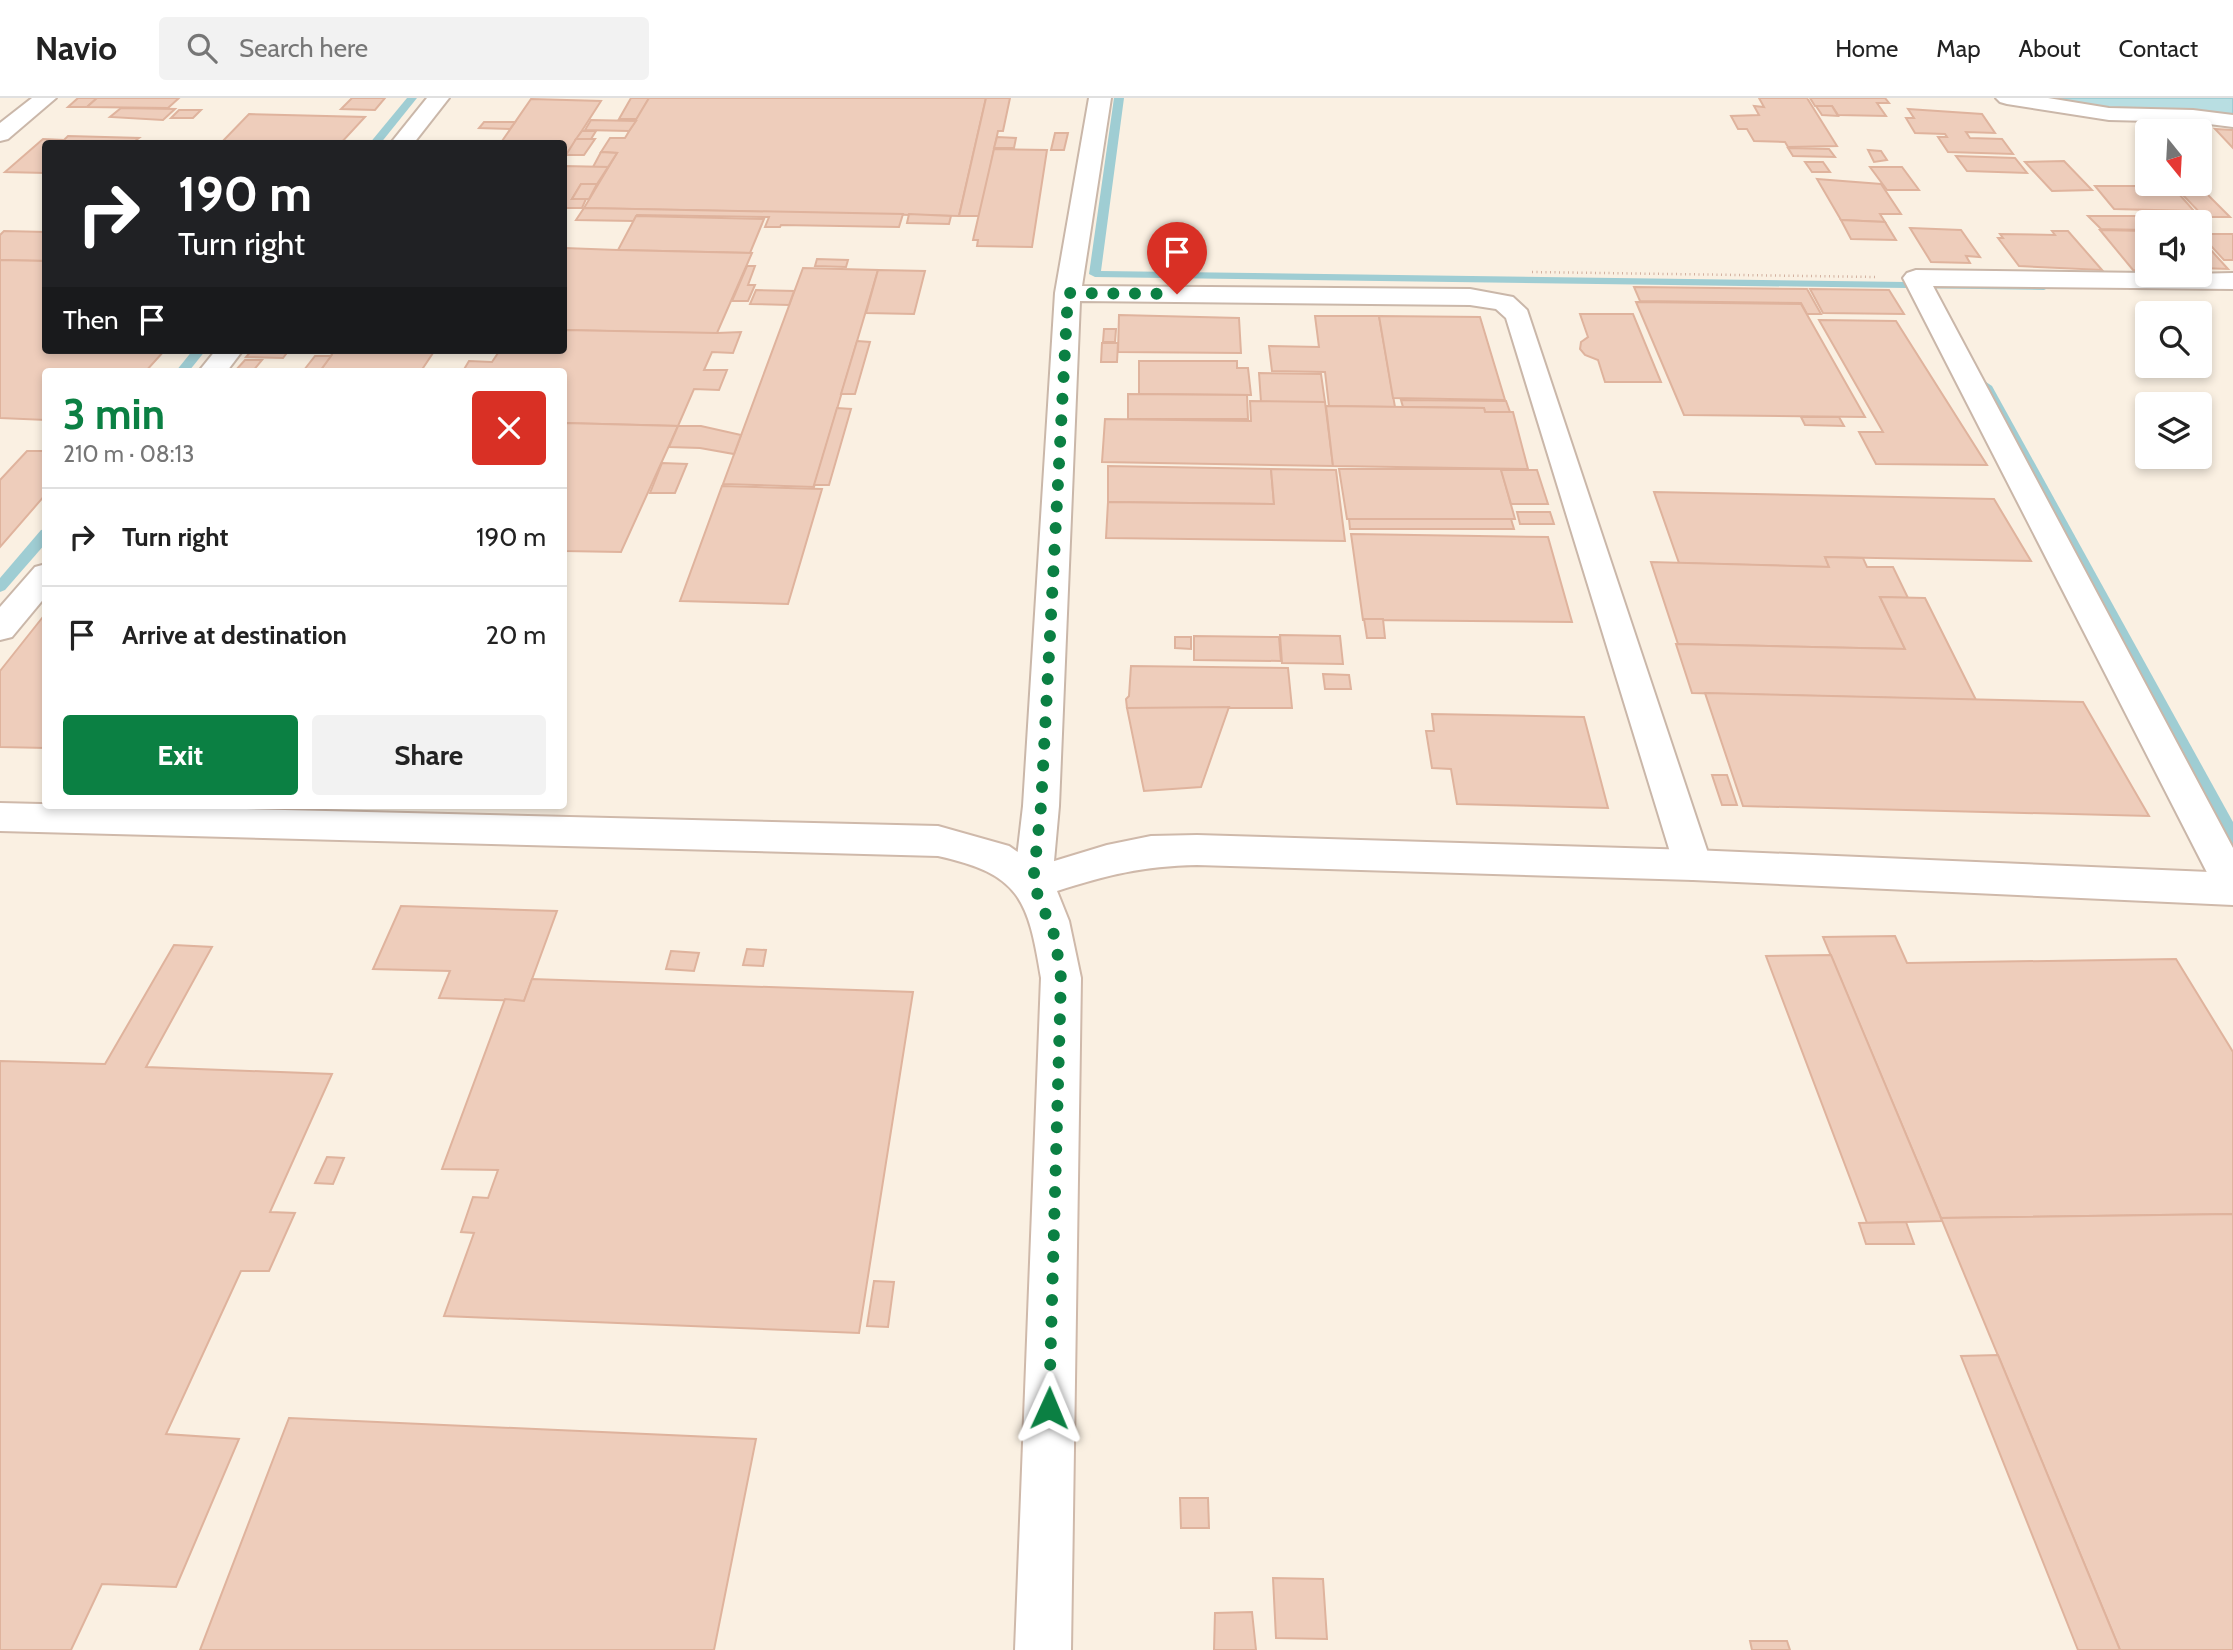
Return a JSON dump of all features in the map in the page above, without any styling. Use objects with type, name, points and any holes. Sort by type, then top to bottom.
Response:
[{"type":"street","points":[[0,134],[45,98]]},
{"type":"street","points":[[404,140],[438,98]]},
{"type":"street","points":[[1043,1650],[1061,978],[1055,937],[1033,883],[1041,806],[1068,293],[1100,98]]},
{"type":"street","points":[[2007,98],[2109,114],[2193,116],[2233,121]]},
{"type":"street","points":[[1033,883],[1107,860],[1151,851],[1197,850],[1693,865],[2233,887],[1921,287],[2233,281]]},
{"type":"street","points":[[1068,293],[1470,297],[1503,302],[1518,316],[1693,865]]},
{"type":"street","points":[[215,368],[227,354]]},
{"type":"street","points":[[0,629],[42,579]]},
{"type":"street","points":[[0,817],[938,841],[986,853],[1013,867],[1033,883]]},
{"type":"water","points":[[2025,98],[2233,98],[2233,114],[2115,110]]},
{"type":"building","points":[[78,98],[97,98],[87,107],[68,107]]},
{"type":"building","points":[[97,98],[179,98],[168,108],[87,107]]},
{"type":"building","points":[[352,98],[385,98],[375,110],[341,109]]},
{"type":"building","points":[[631,98],[649,98],[637,119],[619,119]]},
{"type":"building","points":[[649,98],[986,98],[959,216],[584,208],[617,153],[601,152],[610,138],[625,138]]},
{"type":"building","points":[[986,98],[1010,98],[1003,131],[998,131],[980,216],[959,216]]},
{"type":"building","points":[[1759,98],[1807,98],[1837,146],[1788,147],[1785,142],[1754,141],[1747,129],[1738,129],[1731,116],[1759,115],[1754,106],[1764,107]]},
{"type":"building","points":[[1810,98],[1885,98],[1889,103],[1877,103],[1886,116],[1838,115],[1832,106],[1815,106]]},
{"type":"building","points":[[531,99],[601,101],[567,154],[567,140],[503,140]]},
{"type":"building","points":[[1816,106],[1832,106],[1838,116],[1822,115]]},
{"type":"building","points":[[121,108],[175,109],[163,120],[110,117]]},
{"type":"building","points":[[1908,109],[1982,114],[1995,133],[1966,132],[1970,138],[2002,139],[2013,154],[1948,152],[1938,137],[1947,137],[1945,134],[1915,133],[1906,118],[1914,118]]},
{"type":"building","points":[[179,110],[201,110],[193,118],[171,118]]},
{"type":"building","points":[[249,114],[365,117],[344,140],[224,140]]},
{"type":"building","points":[[591,120],[636,121],[629,131],[585,130]]},
{"type":"building","points":[[484,122],[515,122],[510,129],[479,128]]},
{"type":"building","points":[[2215,129],[2233,130],[2233,148]]},
{"type":"building","points":[[582,131],[596,131],[591,139],[576,139]]},
{"type":"building","points":[[1055,133],[1068,133],[1064,150],[1051,150]]},
{"type":"building","points":[[68,136],[139,138],[136,140],[64,140]]},
{"type":"building","points":[[997,137],[1016,138],[1014,148],[994,148]]},
{"type":"building","points":[[43,139],[64,140],[42,140],[42,173],[5,172]]},
{"type":"building","points":[[576,139],[595,139],[584,155],[567,153]]},
{"type":"building","points":[[1788,148],[1829,149],[1835,157],[1793,156]]},
{"type":"building","points":[[994,149],[1047,150],[1032,247],[977,246],[978,240],[973,240]]},
{"type":"building","points":[[1868,150],[1881,151],[1887,160],[1874,162]]},
{"type":"building","points":[[601,152],[617,153],[608,167],[593,167]]},
{"type":"building","points":[[1956,156],[2015,158],[2027,173],[1967,171]]},
{"type":"building","points":[[2064,161],[2092,190],[2052,191],[2025,162]]},
{"type":"building","points":[[1805,162],[1823,162],[1830,172],[1812,172]]},
{"type":"building","points":[[567,166],[608,167],[597,184],[581,184],[572,199],[586,199],[582,208],[567,208]]},
{"type":"building","points":[[1870,167],[1902,167],[1919,190],[1887,190]]},
{"type":"building","points":[[1817,179],[1881,184],[1901,214],[1880,214],[1885,222],[1841,220]]},
{"type":"building","points":[[581,184],[597,184],[589,199],[572,199]]},
{"type":"building","points":[[2095,186],[2135,186],[2135,196],[2181,196],[2193,210],[2154,210],[2114,209]]},
{"type":"building","points":[[2184,196],[2209,196],[2230,217],[2212,217],[2212,210],[2197,210]]},
{"type":"building","points":[[584,208],[903,214],[899,227],[765,227],[769,217],[637,215],[634,221],[576,220]]},
{"type":"building","points":[[909,214],[951,216],[949,224],[907,223]]},
{"type":"building","points":[[636,216],[764,219],[750,253],[618,250]]},
{"type":"building","points":[[2088,216],[2135,216],[2135,230],[2101,229]]},
{"type":"building","points":[[1841,220],[1885,222],[1896,240],[1851,239]]},
{"type":"building","points":[[1910,228],[1961,230],[1980,257],[1966,256],[1970,263],[1931,262]]},
{"type":"building","points":[[2100,230],[2135,231],[2133,270]]},
{"type":"building","points":[[4,231],[42,232],[42,261],[0,260],[0,235]]},
{"type":"building","points":[[2052,231],[2068,231],[2102,270],[2019,266],[1998,238],[2003,238],[2000,234],[2055,235]]},
{"type":"building","points":[[2212,234],[2233,234],[2233,260],[2224,260],[2212,247]]},
{"type":"building","points":[[567,248],[752,253],[717,333],[567,330]]},
{"type":"building","points":[[2212,251],[2228,269],[2212,268]]},
{"type":"building","points":[[817,259],[848,260],[846,267],[815,266]]},
{"type":"building","points":[[0,260],[42,261],[42,354],[161,354],[149,368],[42,368],[42,420],[0,418]]},
{"type":"building","points":[[747,266],[755,266],[748,285],[755,285],[748,301],[732,301]]},
{"type":"building","points":[[803,268],[878,270],[814,487],[723,484]]},
{"type":"building","points":[[878,270],[925,271],[914,314],[866,313]]},
{"type":"building","points":[[1634,287],[1807,289],[1821,314],[1807,314],[1801,303],[1640,301]]},
{"type":"building","points":[[1810,289],[1889,290],[1904,314],[1823,313]]},
{"type":"building","points":[[756,290],[794,291],[789,305],[750,304]]},
{"type":"building","points":[[1636,302],[1801,304],[1865,417],[1684,415]]},
{"type":"building","points":[[1580,314],[1633,314],[1661,382],[1605,382],[1598,360],[1585,355],[1580,349],[1581,342],[1588,337]]},
{"type":"building","points":[[1119,315],[1239,318],[1241,353],[1118,352]]},
{"type":"building","points":[[1315,316],[1379,316],[1395,407],[1329,406],[1325,372],[1272,371],[1269,346],[1319,347]]},
{"type":"building","points":[[1379,316],[1480,317],[1505,400],[1393,398]]},
{"type":"building","points":[[1819,320],[1896,321],[1987,465],[1876,464],[1859,432],[1883,432]]},
{"type":"building","points":[[1104,329],[1116,329],[1115,342],[1103,342]]},
{"type":"building","points":[[567,330],[741,332],[733,353],[712,352],[704,370],[727,370],[719,390],[694,389],[678,426],[567,423],[567,368],[465,368],[469,361],[492,362],[497,354],[567,354]]},
{"type":"building","points":[[857,341],[870,342],[855,394],[841,394]]},
{"type":"building","points":[[1102,343],[1118,343],[1117,362],[1101,362]]},
{"type":"building","points":[[249,354],[286,354],[283,358],[246,357]]},
{"type":"building","points":[[332,354],[432,354],[423,368],[322,368]]},
{"type":"building","points":[[315,356],[331,356],[322,368],[306,368]]},
{"type":"building","points":[[245,360],[262,360],[255,368],[238,368]]},
{"type":"building","points":[[1139,361],[1237,361],[1237,368],[1248,368],[1251,395],[1139,394]]},
{"type":"building","points":[[1259,373],[1321,374],[1325,402],[1261,402]]},
{"type":"building","points":[[1128,394],[1247,395],[1248,419],[1128,419]]},
{"type":"building","points":[[1401,400],[1506,401],[1510,412],[1485,412],[1484,408],[1403,407]]},
{"type":"building","points":[[1250,401],[1325,402],[1333,466],[1102,462],[1105,419],[1251,421]]},
{"type":"building","points":[[1326,406],[1484,408],[1485,412],[1513,412],[1528,469],[1333,466]]},
{"type":"building","points":[[837,408],[851,409],[829,485],[814,485]]},
{"type":"building","points":[[1801,417],[1839,417],[1844,426],[1805,425]]},
{"type":"building","points":[[567,423],[678,426],[621,552],[567,551]]},
{"type":"building","points":[[678,426],[701,426],[741,435],[734,454],[700,448],[669,447]]},
{"type":"building","points":[[27,451],[42,451],[42,499],[0,547],[0,480]]},
{"type":"building","points":[[662,463],[687,464],[675,493],[650,493]]},
{"type":"building","points":[[1108,466],[1271,469],[1274,504],[1108,502]]},
{"type":"building","points":[[1271,469],[1336,470],[1345,541],[1106,538],[1108,502],[1274,504]]},
{"type":"building","points":[[1339,469],[1501,469],[1515,519],[1347,519]]},
{"type":"building","points":[[1501,470],[1537,470],[1548,504],[1511,504]]},
{"type":"building","points":[[722,486],[822,489],[788,604],[680,601]]},
{"type":"building","points":[[1654,492],[1994,499],[2031,561],[1825,557],[1829,567],[1679,563]]},
{"type":"building","points":[[1517,512],[1550,512],[1554,524],[1520,524]]},
{"type":"building","points":[[1349,519],[1511,519],[1514,529],[1350,529]]},
{"type":"building","points":[[1351,534],[1548,537],[1572,622],[1363,620]]},
{"type":"building","points":[[1825,557],[1863,558],[1867,567],[1893,567],[1908,598],[1880,597],[1905,649],[1678,644],[1651,562],[1829,567]]},
{"type":"building","points":[[1880,597],[1925,598],[1976,700],[1692,693],[1676,644],[1905,649]]},
{"type":"building","points":[[42,618],[42,748],[0,747],[0,671]]},
{"type":"building","points":[[1364,619],[1383,619],[1385,638],[1367,638]]},
{"type":"building","points":[[1280,635],[1340,636],[1343,664],[1282,663]]},
{"type":"building","points":[[1194,636],[1279,637],[1281,661],[1194,660]]},
{"type":"building","points":[[1175,637],[1191,637],[1191,649],[1175,648]]},
{"type":"building","points":[[1131,666],[1288,668],[1292,708],[1127,708]]},
{"type":"building","points":[[1323,674],[1349,675],[1351,689],[1325,689]]},
{"type":"building","points":[[1705,693],[2083,702],[2149,816],[1743,806]]},
{"type":"building","points":[[1229,707],[1201,787],[1144,791],[1127,708]]},
{"type":"building","points":[[1432,714],[1584,717],[1608,808],[1457,804],[1451,769],[1432,768],[1426,731],[1434,731]]},
{"type":"building","points":[[1712,775],[1727,775],[1737,805],[1722,805]]},
{"type":"building","points":[[401,906],[557,911],[524,1001],[439,998],[450,971],[373,969]]},
{"type":"building","points":[[1895,936],[1907,963],[2176,959],[2233,1052],[2233,1214],[1941,1218],[1823,937]]},
{"type":"building","points":[[174,945],[212,947],[146,1067],[332,1074],[270,1212],[295,1213],[269,1271],[241,1271],[166,1434],[239,1439],[176,1587],[102,1584],[71,1650],[0,1650],[0,1061],[105,1064]]},
{"type":"building","points":[[747,949],[766,950],[763,966],[743,965]]},
{"type":"building","points":[[671,951],[699,953],[694,971],[666,969]]},
{"type":"building","points":[[1831,955],[1942,1221],[1867,1223],[1766,956]]},
{"type":"building","points":[[532,979],[913,992],[859,1333],[444,1316],[474,1233],[461,1232],[473,1197],[488,1198],[498,1170],[442,1169],[505,999],[524,1001]]},
{"type":"building","points":[[327,1157],[344,1158],[333,1184],[315,1183]]},
{"type":"building","points":[[2233,1214],[2233,1650],[2120,1650],[1941,1218]]},
{"type":"building","points":[[1906,1222],[1914,1244],[1866,1244],[1859,1223]]},
{"type":"building","points":[[874,1281],[894,1282],[888,1327],[867,1326]]},
{"type":"building","points":[[1998,1355],[2120,1650],[2078,1650],[1961,1356]]},
{"type":"building","points":[[289,1418],[756,1439],[714,1650],[200,1650]]},
{"type":"building","points":[[1180,1498],[1208,1498],[1209,1528],[1181,1528]]},
{"type":"building","points":[[1273,1578],[1323,1579],[1327,1639],[1276,1638]]},
{"type":"building","points":[[1252,1612],[1256,1650],[1214,1650],[1215,1613]]},
{"type":"building","points":[[1750,1641],[1787,1641],[1790,1650],[1752,1650]]},
{"type":"waterway","points":[[377,140],[412,98]]},
{"type":"waterway","points":[[1119,98],[1095,274],[2044,287]]},
{"type":"waterway","points":[[185,368],[197,354]]},
{"type":"waterway","points":[[1986,386],[2233,838]]},
{"type":"waterway","points":[[0,587],[42,538]]},
{"type":"route","points":[[1049,1408],[1061,978],[1055,937],[1033,883],[1041,806],[1068,293],[1177,294]]}]
